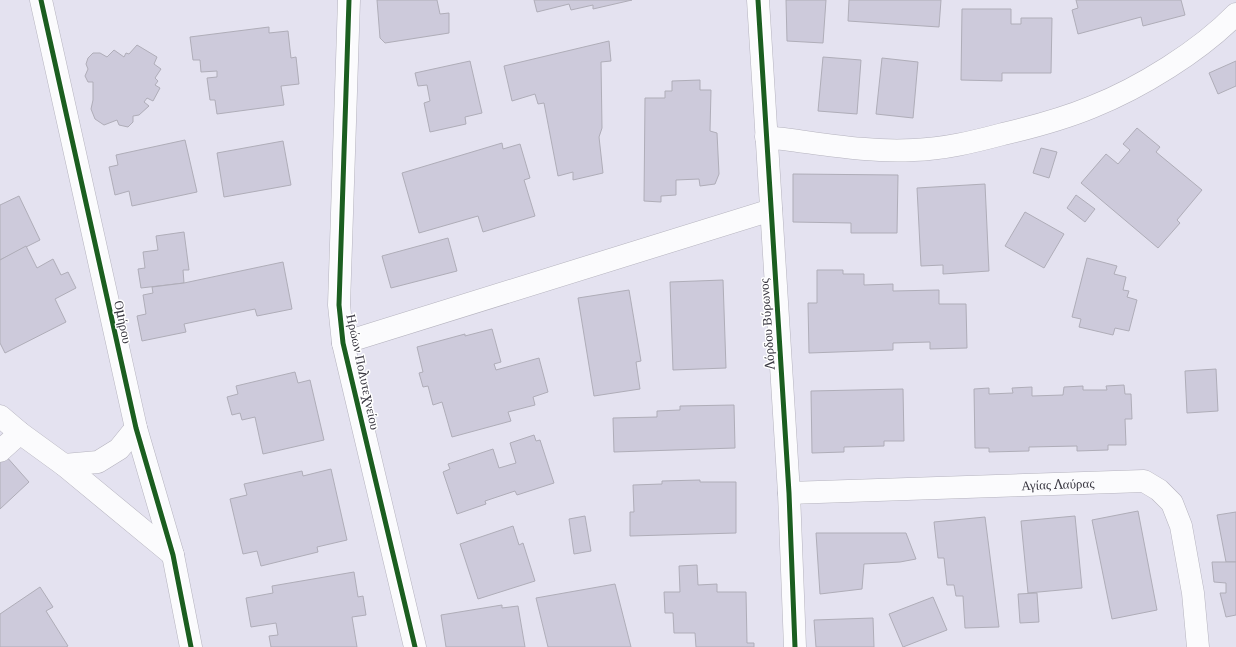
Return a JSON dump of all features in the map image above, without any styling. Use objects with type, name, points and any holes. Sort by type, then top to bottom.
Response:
[{"type":"street","name":"Ομήρου","points":[[41,0],[136,428],[173,555],[191,647]]},
{"type":"street","name":"Ηρώων Πολυτεχνείου","points":[[349,0],[339,263],[339,305],[343,343],[415,647]]},
{"type":"street","name":"Λόρδου Βύρωνος","points":[[758,0],[789,493],[795,647]]},
{"type":"street","points":[[766,137],[866,148],[913,150],[955,146],[1028,128],[1092,107],[1140,83],[1190,52],[1236,14]]},
{"type":"street","points":[[343,343],[771,210]]},
{"type":"street","points":[[0,416],[20,433],[64,465],[173,555]]},
{"type":"street","points":[[64,465],[98,462],[118,449],[136,428]]},
{"type":"street","points":[[0,451],[20,433]]},
{"type":"street","name":"Αγίας Λαύρας","points":[[789,493],[1144,481],[1159,490],[1172,504],[1181,526],[1192,593],[1198,647]]},
{"type":"building","points":[[377,0],[437,0],[440,14],[449,13],[449,33],[385,43],[380,38]]},
{"type":"building","points":[[534,0],[632,0],[593,9],[593,5],[571,10],[569,4],[537,12]]},
{"type":"building","points":[[786,0],[826,0],[823,43],[787,41]]},
{"type":"building","points":[[849,0],[941,0],[939,27],[848,21]]},
{"type":"building","points":[[1076,0],[1181,0],[1185,15],[1143,26],[1141,17],[1078,34],[1072,10],[1078,8]]},
{"type":"building","points":[[962,9],[1011,9],[1011,24],[1021,24],[1021,18],[1052,18],[1051,73],[1002,73],[1002,81],[961,80]]},
{"type":"building","points":[[269,27],[269,33],[288,31],[291,58],[296,57],[299,84],[281,86],[284,105],[217,114],[215,100],[210,100],[207,78],[217,77],[217,71],[201,72],[200,60],[193,60],[190,37]]},
{"type":"building","points":[[609,41],[611,61],[601,62],[602,128],[599,137],[603,173],[573,180],[573,172],[558,176],[544,103],[538,104],[535,94],[512,101],[504,66]]},
{"type":"building","points":[[137,45],[157,57],[154,64],[161,69],[155,78],[158,81],[155,85],[160,88],[153,101],[147,98],[144,102],[149,106],[139,115],[133,116],[133,122],[128,127],[119,125],[117,120],[104,125],[95,119],[91,109],[93,100],[93,82],[88,82],[85,76],[88,69],[86,64],[88,58],[93,53],[100,53],[107,57],[114,50],[124,57],[126,53],[129,54]]},
{"type":"building","points":[[823,57],[861,60],[857,114],[818,111]]},
{"type":"building","points":[[882,58],[918,62],[913,118],[876,114]]},
{"type":"building","points":[[470,61],[482,113],[465,117],[466,124],[430,132],[424,103],[430,101],[427,85],[418,86],[415,73]]},
{"type":"building","points":[[1236,61],[1236,86],[1218,94],[1209,73]]},
{"type":"building","points":[[700,80],[700,90],[711,90],[710,131],[717,133],[719,174],[715,184],[700,186],[699,179],[676,180],[676,195],[661,196],[661,202],[644,201],[645,98],[665,98],[665,91],[672,91],[672,81]]},
{"type":"building","points":[[1137,128],[1160,147],[1156,152],[1202,190],[1177,220],[1180,223],[1158,248],[1081,183],[1106,154],[1118,164],[1130,150],[1123,144]]},
{"type":"building","points":[[185,140],[197,192],[132,206],[129,191],[115,195],[109,167],[118,165],[116,155]]},
{"type":"building","points":[[283,141],[291,185],[224,197],[217,153]]},
{"type":"building","points":[[502,143],[503,149],[520,144],[530,178],[524,180],[535,216],[483,232],[478,216],[419,233],[402,173]]},
{"type":"building","points":[[1041,148],[1057,152],[1049,178],[1033,173]]},
{"type":"building","points":[[793,174],[898,175],[897,233],[851,233],[851,223],[793,222]]},
{"type":"building","points":[[985,184],[989,271],[943,274],[943,265],[921,266],[917,188]]},
{"type":"building","points":[[1076,195],[1095,209],[1085,222],[1067,208]]},
{"type":"building","points":[[19,196],[40,240],[0,260],[0,205]]},
{"type":"building","points":[[1025,212],[1064,234],[1044,268],[1005,246]]},
{"type":"building","points":[[184,232],[189,270],[183,270],[184,283],[141,288],[138,269],[145,268],[143,252],[158,250],[156,236]]},
{"type":"building","points":[[448,238],[457,271],[391,288],[382,256]]},
{"type":"building","points":[[26,246],[37,268],[53,259],[61,275],[68,272],[76,288],[55,299],[66,322],[5,353],[0,343],[0,260]]},
{"type":"building","points":[[1087,258],[1117,266],[1114,274],[1126,277],[1123,290],[1129,291],[1127,297],[1137,300],[1129,331],[1115,328],[1113,335],[1079,327],[1081,319],[1072,317]]},
{"type":"building","points":[[283,262],[292,309],[257,316],[255,309],[184,324],[186,332],[142,341],[137,316],[146,314],[143,295],[153,293],[152,287],[184,283]]},
{"type":"building","points":[[817,270],[843,270],[843,274],[864,274],[864,285],[893,284],[893,291],[939,290],[939,304],[966,304],[967,348],[930,349],[930,342],[893,343],[893,350],[809,353],[808,303],[817,303]]},
{"type":"building","points":[[723,280],[726,368],[673,370],[670,282]]},
{"type":"building","points":[[629,290],[641,361],[636,362],[640,389],[594,396],[578,298]]},
{"type":"building","points":[[492,329],[501,362],[494,364],[496,370],[539,358],[548,392],[533,397],[535,405],[508,412],[511,421],[452,437],[442,402],[433,405],[428,386],[423,387],[419,373],[423,372],[417,347],[465,334],[465,336]]},
{"type":"building","points":[[1216,369],[1218,411],[1187,413],[1185,371]]},
{"type":"building","points":[[295,372],[298,383],[310,380],[324,440],[263,454],[255,417],[242,420],[240,413],[232,415],[227,397],[238,394],[236,386]]},
{"type":"building","points":[[1124,385],[1125,394],[1131,394],[1132,419],[1125,419],[1126,445],[1108,445],[1108,450],[1077,451],[1077,446],[1029,447],[1029,451],[989,452],[989,448],[975,448],[974,389],[989,388],[989,394],[1013,393],[1012,388],[1032,387],[1032,396],[1063,395],[1064,387],[1083,386],[1083,390],[1107,390],[1106,386]]},
{"type":"building","points":[[903,389],[904,441],[884,441],[884,446],[844,447],[844,452],[812,453],[811,391]]},
{"type":"building","points":[[734,405],[735,448],[614,452],[613,418],[657,417],[657,411],[680,410],[680,406]]},
{"type":"building","points":[[534,435],[536,441],[540,440],[554,483],[517,495],[515,491],[485,501],[486,504],[457,514],[443,472],[450,469],[448,464],[493,449],[499,468],[516,463],[510,443]]},
{"type":"building","points":[[5,455],[29,482],[0,509],[0,460]]},
{"type":"building","points":[[331,469],[347,540],[317,547],[318,552],[261,566],[257,551],[243,554],[230,499],[247,495],[244,484],[302,471],[303,476]]},
{"type":"building","points":[[700,480],[700,482],[736,482],[736,533],[630,536],[630,512],[634,512],[633,485],[662,484],[662,481]]},
{"type":"building","points":[[1138,511],[1157,610],[1112,619],[1092,520]]},
{"type":"building","points":[[1236,512],[1236,562],[1226,562],[1217,515]]},
{"type":"building","points":[[585,516],[591,551],[574,554],[569,519]]},
{"type":"building","points":[[1075,516],[1082,588],[1028,593],[1021,521]]},
{"type":"building","points":[[985,517],[999,627],[965,628],[963,596],[956,596],[954,585],[947,585],[944,558],[938,558],[934,522]]},
{"type":"building","points":[[513,526],[519,545],[523,543],[535,581],[478,599],[460,544]]},
{"type":"building","points":[[816,533],[906,533],[916,559],[900,562],[864,564],[862,589],[820,594]]},
{"type":"building","points":[[1212,562],[1236,562],[1236,615],[1226,617],[1220,593],[1226,593],[1226,583],[1214,582]]},
{"type":"building","points":[[697,565],[698,585],[717,584],[717,592],[746,592],[747,643],[754,643],[754,647],[696,647],[695,633],[674,633],[673,613],[665,613],[664,592],[680,592],[679,566]]},
{"type":"building","points":[[354,572],[358,597],[363,596],[366,615],[352,617],[357,647],[271,647],[269,636],[278,635],[276,623],[251,627],[246,598],[273,593],[272,586]]},
{"type":"building","points":[[615,584],[631,647],[548,647],[536,598]]},
{"type":"building","points":[[40,587],[53,607],[46,611],[68,646],[0,647],[0,614]]},
{"type":"building","points":[[1037,593],[1039,622],[1020,623],[1018,594]]},
{"type":"building","points":[[933,597],[947,630],[903,647],[889,614]]},
{"type":"building","points":[[502,605],[502,608],[518,606],[525,647],[446,647],[441,615]]},
{"type":"building","points":[[873,618],[874,647],[816,647],[814,620]]},
{"type":"cycle path","points":[[41,0],[136,428],[173,555],[191,647]]},
{"type":"cycle path","points":[[349,0],[339,305],[343,343],[415,647]]},
{"type":"cycle path","points":[[758,0],[789,493],[795,647]]}]
